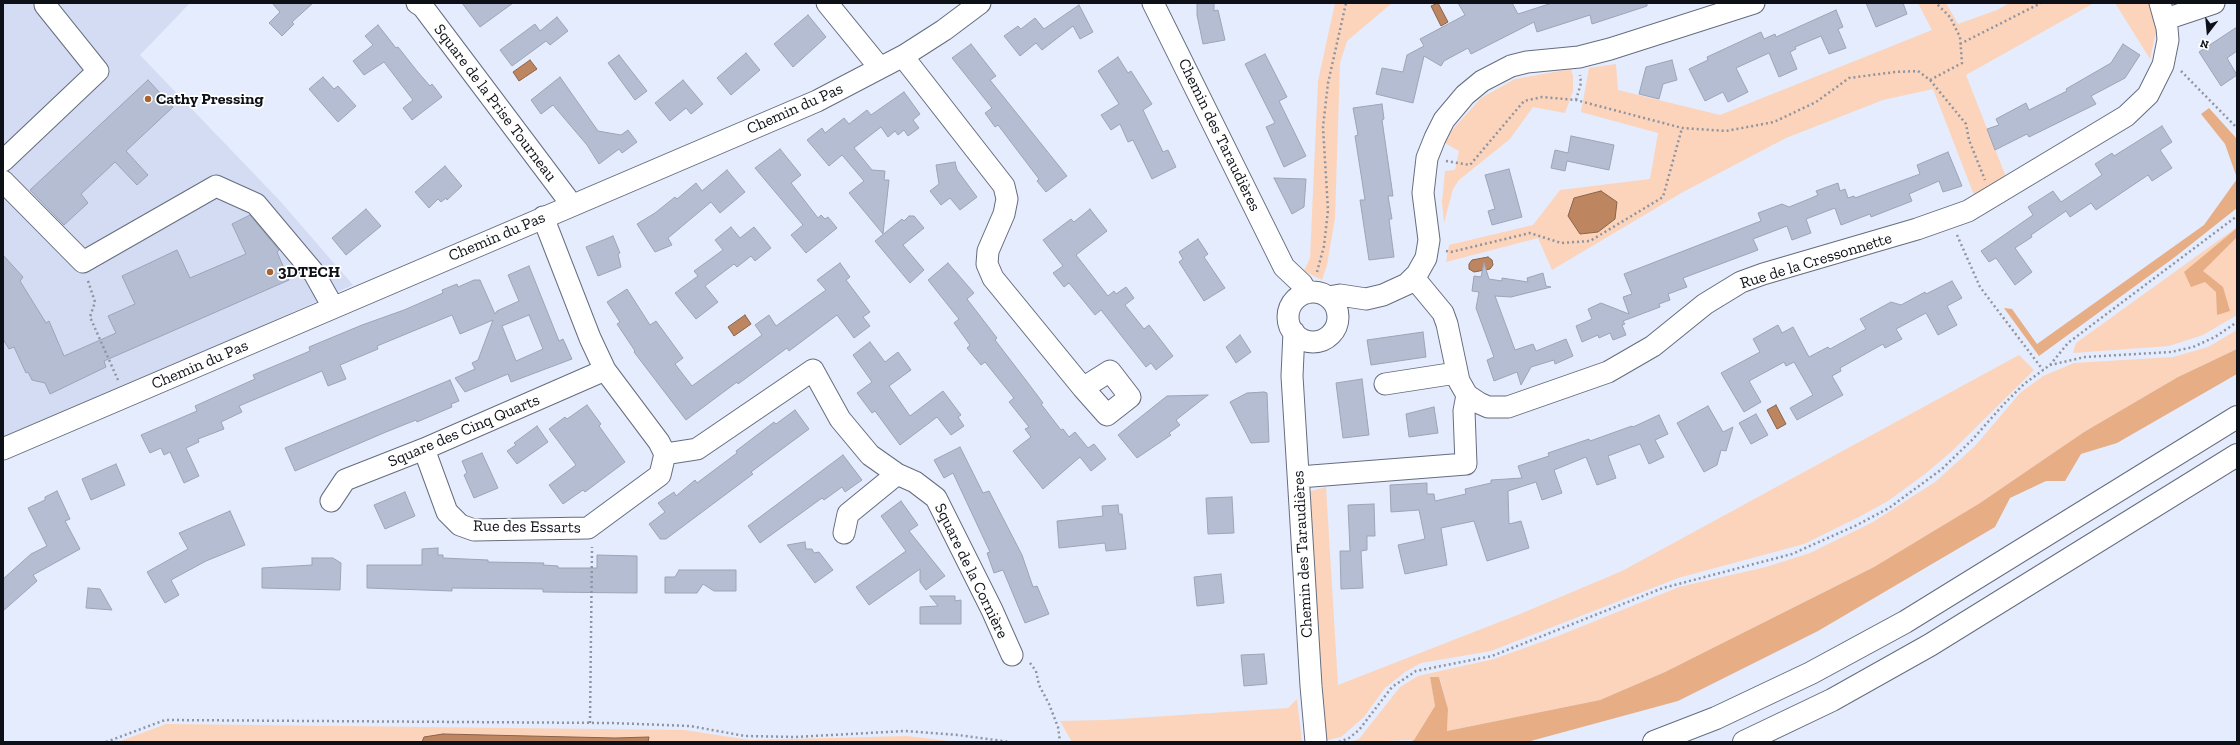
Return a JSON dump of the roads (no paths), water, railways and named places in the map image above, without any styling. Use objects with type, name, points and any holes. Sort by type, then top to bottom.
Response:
[{"type":"highway","points":[[1654,742],[1716,718],[1810,673],[1905,622],[2237,417]]},
{"type":"highway","points":[[1744,742],[1832,700],[1930,645],[2237,455]]},
{"type":"street","name":"Square de la Prise Tourneau","points":[[417,3],[423,7],[572,205]]},
{"type":"street","points":[[828,3],[880,68]]},
{"type":"street","name":"Chemin du Pas","points":[[6,442],[125,397],[817,101],[904,55],[944,30],[980,3]]},
{"type":"street","name":"Chemin des Taraudières","points":[[1153,3],[1284,267],[1290,309]]},
{"type":"street","points":[[1293,367],[1312,342],[1329,336],[1338,321],[1366,299],[1398,290],[1414,278],[1422,267],[1428,248],[1428,231],[1423,193],[1427,158],[1434,138],[1454,106],[1471,90],[1499,71],[1527,62],[1579,56],[1610,49],[1754,3]]},
{"type":"street","points":[[2163,11],[2214,3]]},
{"type":"street","points":[[3,161],[98,71],[45,5]]},
{"type":"street","name":"Rue de la Cressonnette","points":[[1467,395],[1488,407],[1508,407],[1608,372],[1653,346],[1705,304],[1741,282],[1769,272],[1950,218],[1968,211],[2126,116],[2148,95],[2163,65],[2168,40],[2163,11]]},
{"type":"street","points":[[904,55],[908,63],[1004,186],[1007,199],[1004,214],[988,251],[987,264],[993,278],[1083,388]]},
{"type":"street","points":[[3,181],[83,262],[216,186],[256,204],[314,273],[333,307]]},
{"type":"street","points":[[543,217],[590,338],[605,370],[660,442],[665,454]]},
{"type":"street","name":"Chemin des Taraudières","points":[[1284,267],[1302,284],[1316,294]]},
{"type":"street","points":[[1299,477],[1466,464],[1464,411],[1467,395],[1456,372],[1447,324],[1443,313],[1414,278]]},
{"type":"street","points":[[1312,342],[1302,339],[1294,332],[1289,321],[1290,309],[1296,299],[1316,294],[1340,295],[1366,299]]},
{"type":"street","points":[[1316,294],[1337,308],[1338,321]]},
{"type":"street","name":"Chemin des Taraudières","points":[[1294,332],[1293,367],[1310,686],[1316,742]]},
{"type":"street","name":"Square des Cinq Quarts","points":[[331,501],[345,480],[424,449],[605,370]]},
{"type":"street","name":"Square de la Cornière","points":[[665,454],[697,449],[813,370],[840,419],[870,455],[897,474],[915,482],[936,498],[992,610],[1012,655]]},
{"type":"street","points":[[1385,384],[1456,372]]},
{"type":"street","name":"Rue des Essarts","points":[[424,449],[447,512],[460,524],[474,530],[588,528],[660,475],[665,454]]},
{"type":"street","points":[[844,533],[848,514],[897,474]]},
{"type":"place","name":"Cathy Pressing","points":[[148,99]]},
{"type":"place","name":"3DTECH","points":[[270,272]]}]
